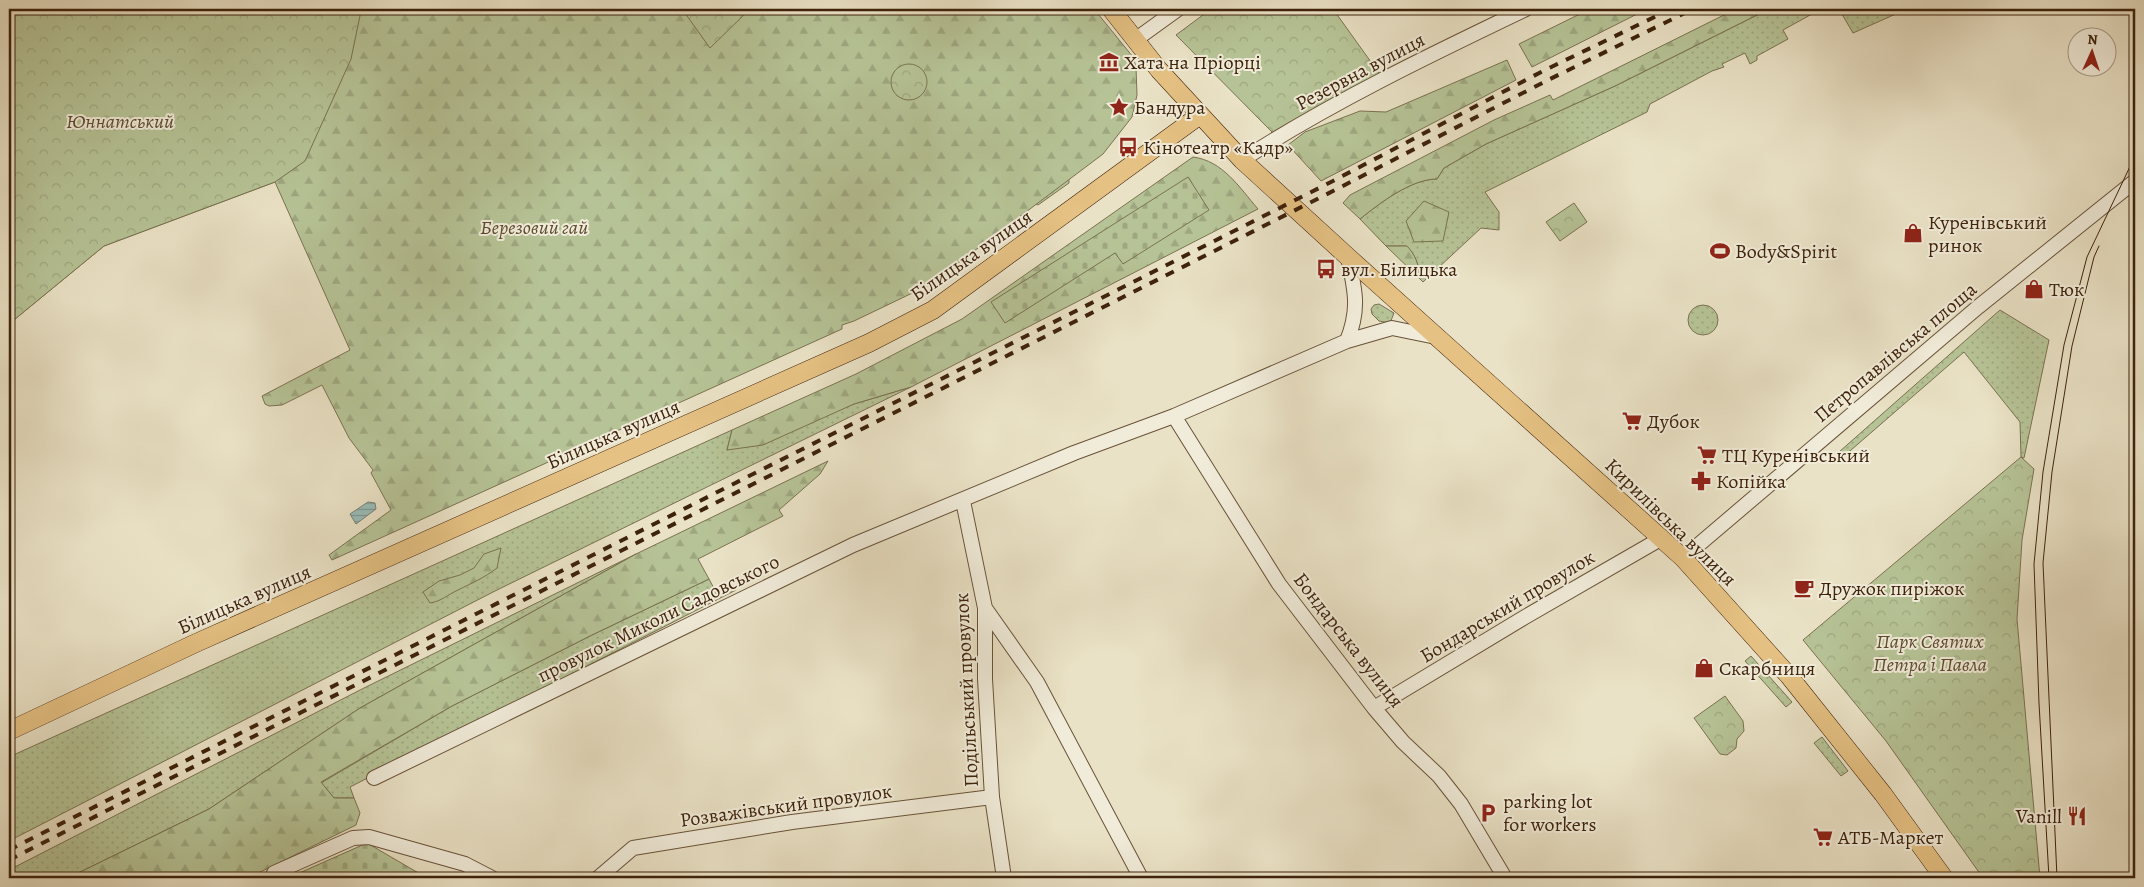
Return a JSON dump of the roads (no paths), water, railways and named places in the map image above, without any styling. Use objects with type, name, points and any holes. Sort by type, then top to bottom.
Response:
[{"type":"main road","name":"Кирилівська вулиця","points":[[1111,9],[1135,40],[1200,115],[1242,160],[1683,558],[1796,684],[1883,794],[1944,878]]},
{"type":"main road","name":"Білицька вулиця","points":[[9,731],[196,644],[869,343],[933,310],[1200,115]]},
{"type":"street","points":[[1135,40],[1178,9]]},
{"type":"street","name":"Резервна вулиця","points":[[1242,160],[1275,138],[1375,84],[1526,9]]},
{"type":"street","name":"Петропавлівська площа","points":[[1683,558],[1964,320],[2135,181]]},
{"type":"street","points":[[1347,341],[1354,323],[1356,308],[1355,287],[1348,257]]},
{"type":"street","points":[[963,501],[1074,453],[1174,416],[1347,341],[1392,328],[1439,337]]},
{"type":"street","name":"Бондарська вулиця","points":[[1174,416],[1279,584],[1374,708],[1403,742],[1439,776],[1461,804],[1505,878]]},
{"type":"street","name":"Подільський провулок","points":[[963,501],[985,608],[984,679],[992,797],[1004,878]]},
{"type":"street","name":"провулок Миколи Садовського","points":[[374,778],[853,545],[963,501]]},
{"type":"street","name":"Бондарський провулок","points":[[1374,708],[1525,617],[1662,538]]},
{"type":"street","points":[[985,608],[1036,682],[1140,878]]},
{"type":"street","name":"Розважівський провулок","points":[[598,878],[634,848],[792,822],[992,797]]},
{"type":"street","points":[[274,873],[352,838],[369,837],[466,864],[492,878]]},
{"type":"water","points":[[368,502],[375,503],[376,509],[356,524],[350,514]]},
{"type":"tram line","points":[[2049,878],[2039,703],[2034,564],[2043,472],[2064,345],[2087,257],[2135,156]]},
{"type":"tram line","points":[[2057,878],[2043,563],[2052,472],[2072,346],[2094,257],[2099,246]]},
{"type":"railway","points":[[9,850],[1331,182],[1543,71],[1671,9]]},
{"type":"railway","points":[[9,860],[1337,189],[1548,80],[1693,9]]},
{"type":"place","name":"Хата на Пріорці","points":[[1109,62]]},
{"type":"place","name":"Бандура","points":[[1119,107]]},
{"type":"place","name":"Кінотеатр «Кадр»","points":[[1128,147]]},
{"type":"place","name":"Куренівський ринок","points":[[1913,233]]},
{"type":"place","name":"Body&Spirit","points":[[1720,251]]},
{"type":"place","name":"вул. Білицька","points":[[1326,269]]},
{"type":"place","name":"Тюк","points":[[2034,289]]},
{"type":"place","name":"Дубок","points":[[1632,421]]},
{"type":"place","name":"ТЦ Куренівський","points":[[1707,455]]},
{"type":"place","name":"Копійка","points":[[1701,481]]},
{"type":"place","name":"Дружок пиріжок","points":[[1804,588]]},
{"type":"place","name":"Скарбниця","points":[[1704,668]]},
{"type":"place","name":"parking lot for workers","points":[[1488,813]]},
{"type":"place","name":"Vanill","points":[[2077,816]]},
{"type":"place","name":"АТБ-Маркет","points":[[1823,837]]},
{"type":"park label","name":"Юннатський","points":[[120,121]]},
{"type":"park label","name":"Березовий гай","points":[[534,227]]},
{"type":"park label","name":"Парк Святих Петра і Павла","points":[[1930,652]]}]
